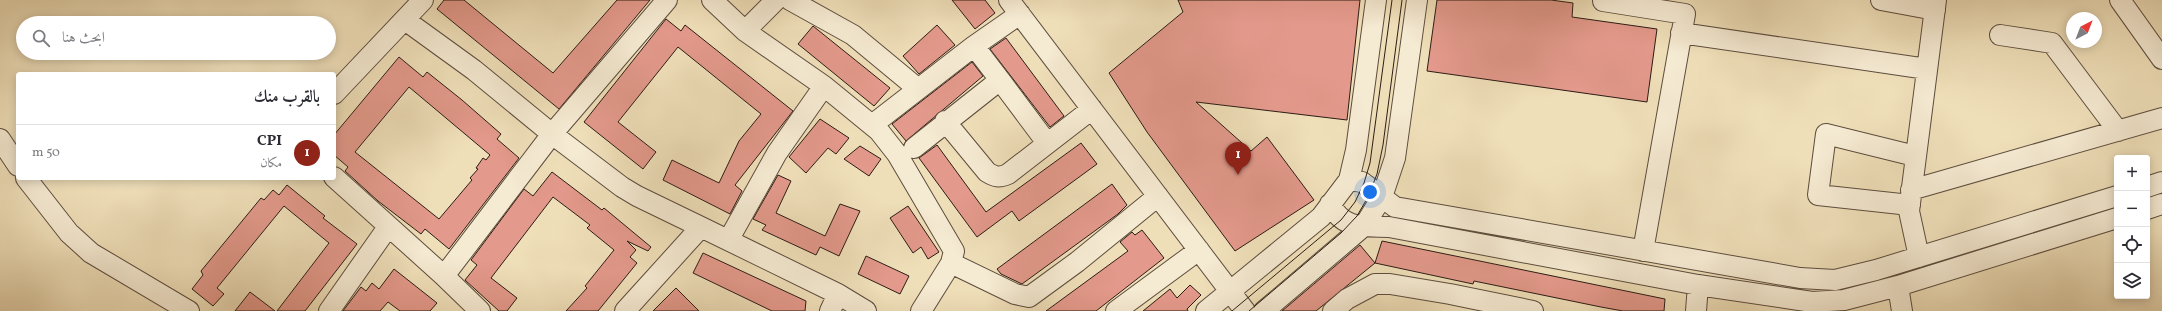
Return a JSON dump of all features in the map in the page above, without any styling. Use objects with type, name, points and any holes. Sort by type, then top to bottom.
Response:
[{"type":"street","points":[[336,92],[423,0]]},
{"type":"street","points":[[444,276],[552,134],[667,0]]},
{"type":"street","points":[[712,0],[745,31],[824,86],[872,125],[897,154],[953,248],[951,263],[921,311]]},
{"type":"street","points":[[745,31],[776,0]]},
{"type":"street","points":[[790,0],[853,35],[917,88]]},
{"type":"street","points":[[1206,311],[1321,217],[1348,180],[1356,150],[1376,0]]},
{"type":"street","points":[[1264,311],[1364,226],[1382,197],[1395,158],[1417,0]]},
{"type":"street","points":[[1881,0],[1936,5],[1909,211],[1919,257]]},
{"type":"street","points":[[2120,0],[2162,59]]},
{"type":"street","points":[[1603,1],[1684,14],[1643,251]]},
{"type":"street","points":[[872,125],[917,88],[974,46],[1014,7],[1245,311]]},
{"type":"street","points":[[405,20],[474,70],[552,134],[637,196],[730,240],[834,302],[866,311]]},
{"type":"street","points":[[1681,33],[1927,69]]},
{"type":"street","points":[[2000,35],[2052,43],[2118,131]]},
{"type":"street","points":[[974,46],[1048,144]]},
{"type":"street","points":[[914,148],[945,121],[1000,80]]},
{"type":"street","points":[[730,240],[777,153],[824,86]]},
{"type":"street","points":[[945,121],[982,168],[996,177],[1008,174],[1092,110]]},
{"type":"street","points":[[1915,156],[1826,134],[1818,195],[1910,198],[2162,118]]},
{"type":"street","points":[[0,139],[16,163]]},
{"type":"street","points":[[336,179],[444,276],[480,311]]},
{"type":"street","points":[[28,180],[69,232],[92,253],[189,311]]},
{"type":"street","points":[[1348,180],[1362,182],[1395,207],[1800,278],[1835,280],[1919,257],[2114,197]]},
{"type":"street","points":[[2150,186],[2162,182]]},
{"type":"street","points":[[951,263],[1015,294],[1030,297],[1158,196]]},
{"type":"street","points":[[1330,204],[1341,220],[1349,224],[1389,227],[1698,285],[1812,302],[1841,311]]},
{"type":"street","points":[[2150,208],[2162,204]]},
{"type":"street","points":[[1812,302],[1844,300],[1898,286],[2114,219]]},
{"type":"street","points":[[329,311],[388,227]]},
{"type":"street","points":[[625,311],[701,227]]},
{"type":"street","points":[[1116,311],[1199,250]]},
{"type":"street","points":[[1333,311],[1347,299],[1375,284],[1390,284],[1450,294],[1533,311]]},
{"type":"street","points":[[1696,311],[1698,285]]},
{"type":"street","points":[[1898,286],[1902,311]]},
{"type":"building","points":[[444,0],[464,0],[553,73],[617,0],[650,0],[559,109],[437,9]]},
{"type":"building","points":[[952,0],[985,0],[995,13],[975,29]]},
{"type":"building","points":[[1178,0],[1360,0],[1347,120],[1196,102],[1251,151],[1267,137],[1314,200],[1235,251],[1147,132],[1109,73],[1183,12]]},
{"type":"building","points":[[1437,0],[1551,0],[1573,3],[1572,17],[1657,29],[1647,102],[1427,71]]},
{"type":"building","points":[[666,19],[681,31],[685,25],[793,111],[735,185],[742,191],[730,214],[663,180],[672,160],[719,183],[739,141],[761,114],[678,47],[618,122],[656,152],[643,169],[584,122]]},
{"type":"building","points":[[937,25],[955,45],[919,74],[903,56]]},
{"type":"building","points":[[813,26],[890,88],[874,106],[798,44]]},
{"type":"building","points":[[1006,38],[1064,116],[1050,127],[990,49]]},
{"type":"building","points":[[399,57],[423,77],[427,72],[462,100],[501,134],[497,139],[519,158],[449,249],[425,229],[421,234],[378,201],[345,171],[348,167],[336,157],[336,133]],"holes":[[[409,87],[490,155],[486,160],[483,158],[476,168],[478,169],[470,178],[472,180],[439,219],[355,152]]]},
{"type":"building","points":[[972,62],[983,76],[906,141],[892,124]]},
{"type":"building","points":[[820,119],[849,138],[836,154],[828,148],[806,173],[789,157]]},
{"type":"building","points":[[1081,143],[1097,164],[1019,221],[1012,211],[977,237],[919,158],[937,145],[986,212]]},
{"type":"building","points":[[860,146],[881,159],[869,176],[844,159]]},
{"type":"building","points":[[552,172],[602,210],[604,208],[651,247],[648,251],[627,241],[636,250],[630,257],[637,263],[598,311],[566,311],[587,288],[585,286],[614,250],[587,228],[590,225],[553,197],[491,278],[517,298],[507,311],[499,311],[465,280],[477,265],[471,260],[524,189],[533,196]]},
{"type":"building","points":[[778,175],[791,181],[776,213],[825,236],[840,204],[860,211],[839,256],[820,247],[816,255],[762,230],[766,225],[753,219]]},
{"type":"building","points":[[1112,184],[1127,205],[1118,214],[1022,284],[1001,274],[997,269]]},
{"type":"building","points":[[287,185],[325,216],[323,218],[357,244],[305,311],[277,311],[329,243],[284,206],[217,288],[224,294],[213,306],[192,289],[203,275],[201,271],[261,198],[264,200],[273,190],[279,195]]},
{"type":"building","points":[[908,206],[939,252],[928,259],[921,247],[913,253],[890,218]]},
{"type":"building","points":[[1142,230],[1164,258],[1096,311],[1046,311],[1128,251],[1120,242],[1132,232],[1135,235]]},
{"type":"building","points":[[1382,241],[1665,299],[1664,311],[1623,311],[1474,281],[1473,284],[1375,263]]},
{"type":"building","points":[[1360,245],[1375,263],[1316,311],[1282,311]]},
{"type":"building","points":[[703,253],[806,301],[805,311],[772,311],[693,273]]},
{"type":"building","points":[[866,256],[909,276],[900,294],[858,274]]},
{"type":"building","points":[[394,269],[437,303],[430,311],[400,311],[388,302],[380,311],[343,311],[361,287],[366,291],[372,283],[379,289]]},
{"type":"building","points":[[1190,285],[1201,295],[1187,309],[1188,311],[1143,311],[1170,289],[1177,298]]},
{"type":"building","points":[[676,288],[699,311],[653,311]]},
{"type":"building","points":[[250,292],[275,311],[235,311]]},
{"type":"tram line","points":[[1232,311],[1341,220],[1355,202],[1364,183],[1370,163],[1392,0]]},
{"type":"tram line","points":[[1249,311],[1341,233],[1357,216],[1368,197],[1377,174],[1383,145],[1402,0]]},
{"type":"place","name":"CPI","points":[[1238,175]]}]
